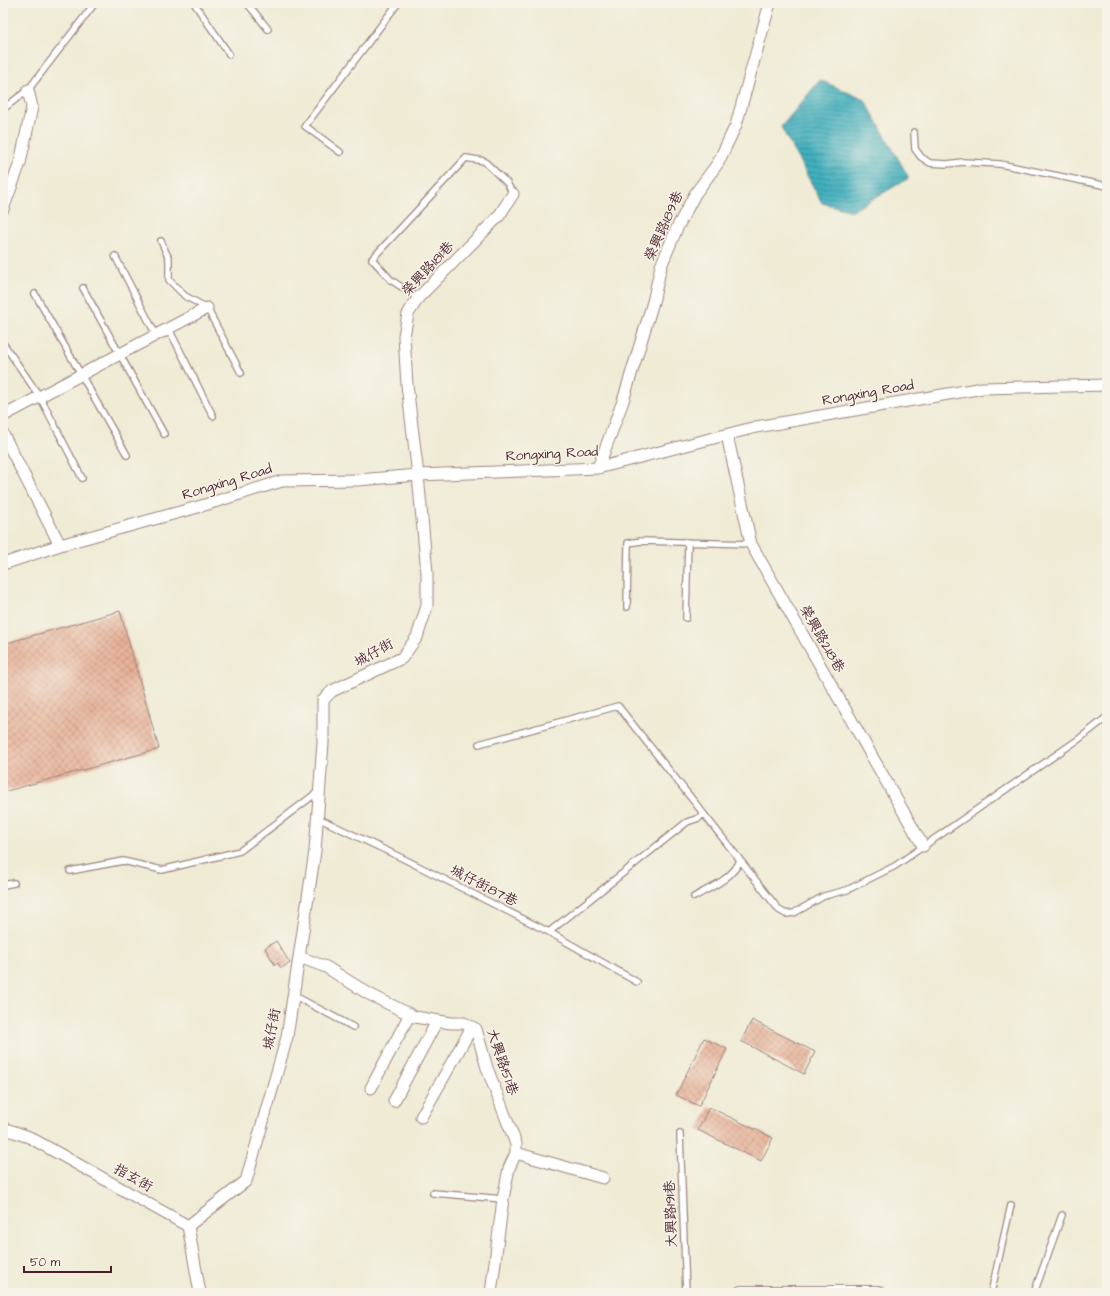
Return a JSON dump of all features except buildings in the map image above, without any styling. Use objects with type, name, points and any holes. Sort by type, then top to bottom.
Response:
[{"type":"street","name":"榮興路189巷","points":[[598,468],[623,401],[667,253],[677,228],[695,194],[718,163],[736,125],[770,3]]},
{"type":"street","points":[[3,209],[20,162],[32,107],[28,90]]},
{"type":"street","name":"榮興路181巷","points":[[418,475],[407,385],[404,336],[408,314],[418,298],[499,216],[513,194]]},
{"type":"street","points":[[3,416],[207,308]]},
{"type":"street","name":"Rongxing Road","points":[[3,564],[60,545],[282,482],[358,480],[418,475],[598,468],[756,427],[983,388],[1107,386]]},
{"type":"street","points":[[3,434],[60,545]]},
{"type":"street","name":"榮興路218巷","points":[[727,435],[751,544],[923,846]]},
{"type":"street","name":"城仔街","points":[[188,1226],[246,1181],[287,1037],[315,852],[323,743],[322,700],[332,691],[402,658],[417,637],[427,606],[427,573],[418,475]]},
{"type":"street","name":"大興路151巷","points":[[299,957],[326,967],[369,994],[410,1014],[437,1021],[464,1023],[476,1029],[487,1068],[516,1144],[516,1153]]},
{"type":"street","points":[[371,1088],[410,1014]]},
{"type":"street","points":[[394,1101],[437,1021]]},
{"type":"street","points":[[421,1117],[472,1027]]},
{"type":"street","name":"指玄街","points":[[3,1128],[29,1137],[188,1226]]},
{"type":"street","points":[[491,1293],[503,1199],[509,1168],[516,1153],[602,1178]]},
{"type":"street","points":[[188,1226],[200,1293]]},
{"type":"street","points":[[741,1293],[878,1293]]},
{"type":"lane","points":[[3,109],[28,90],[95,3]]},
{"type":"lane","points":[[194,3],[229,54]]},
{"type":"lane","points":[[247,3],[268,29]]},
{"type":"lane","points":[[340,152],[305,126],[398,3]]},
{"type":"lane","points":[[914,132],[915,149],[921,157],[930,162],[947,164],[963,162],[1000,164],[1107,186]]},
{"type":"lane","points":[[418,298],[391,280],[372,259],[466,158],[484,161],[507,183],[513,194]]},
{"type":"lane","points":[[161,241],[170,259],[169,280],[185,296],[207,308],[241,373]]},
{"type":"lane","points":[[115,256],[156,336],[171,333],[213,416]]},
{"type":"lane","points":[[83,288],[164,434]]},
{"type":"lane","points":[[35,294],[127,454]]},
{"type":"lane","points":[[3,343],[40,397],[82,478]]},
{"type":"lane","points":[[627,606],[628,543],[688,542],[751,544]]},
{"type":"lane","points":[[686,618],[688,542]]},
{"type":"lane","points":[[479,744],[618,706],[779,910],[786,914],[794,913],[824,896],[847,890],[895,866],[1079,739],[1107,717]]},
{"type":"lane","points":[[70,871],[123,860],[162,870],[240,851],[319,803]]},
{"type":"lane","name":"城仔街87巷","points":[[319,803],[404,859],[549,932],[637,982]]},
{"type":"lane","points":[[549,932],[687,822],[699,818],[703,813]]},
{"type":"lane","points":[[694,897],[727,876],[738,865],[740,860]]},
{"type":"lane","points":[[3,885],[14,882]]},
{"type":"lane","points":[[293,995],[353,1027]]},
{"type":"lane","name":"大興路191巷","points":[[680,1134],[686,1293]]},
{"type":"lane","points":[[433,1193],[503,1199]]},
{"type":"lane","points":[[991,1293],[1011,1205]]},
{"type":"lane","points":[[1034,1293],[1062,1215]]},
{"type":"water","points":[[820,80],[865,100],[909,178],[852,211],[822,203],[781,127]]}]
